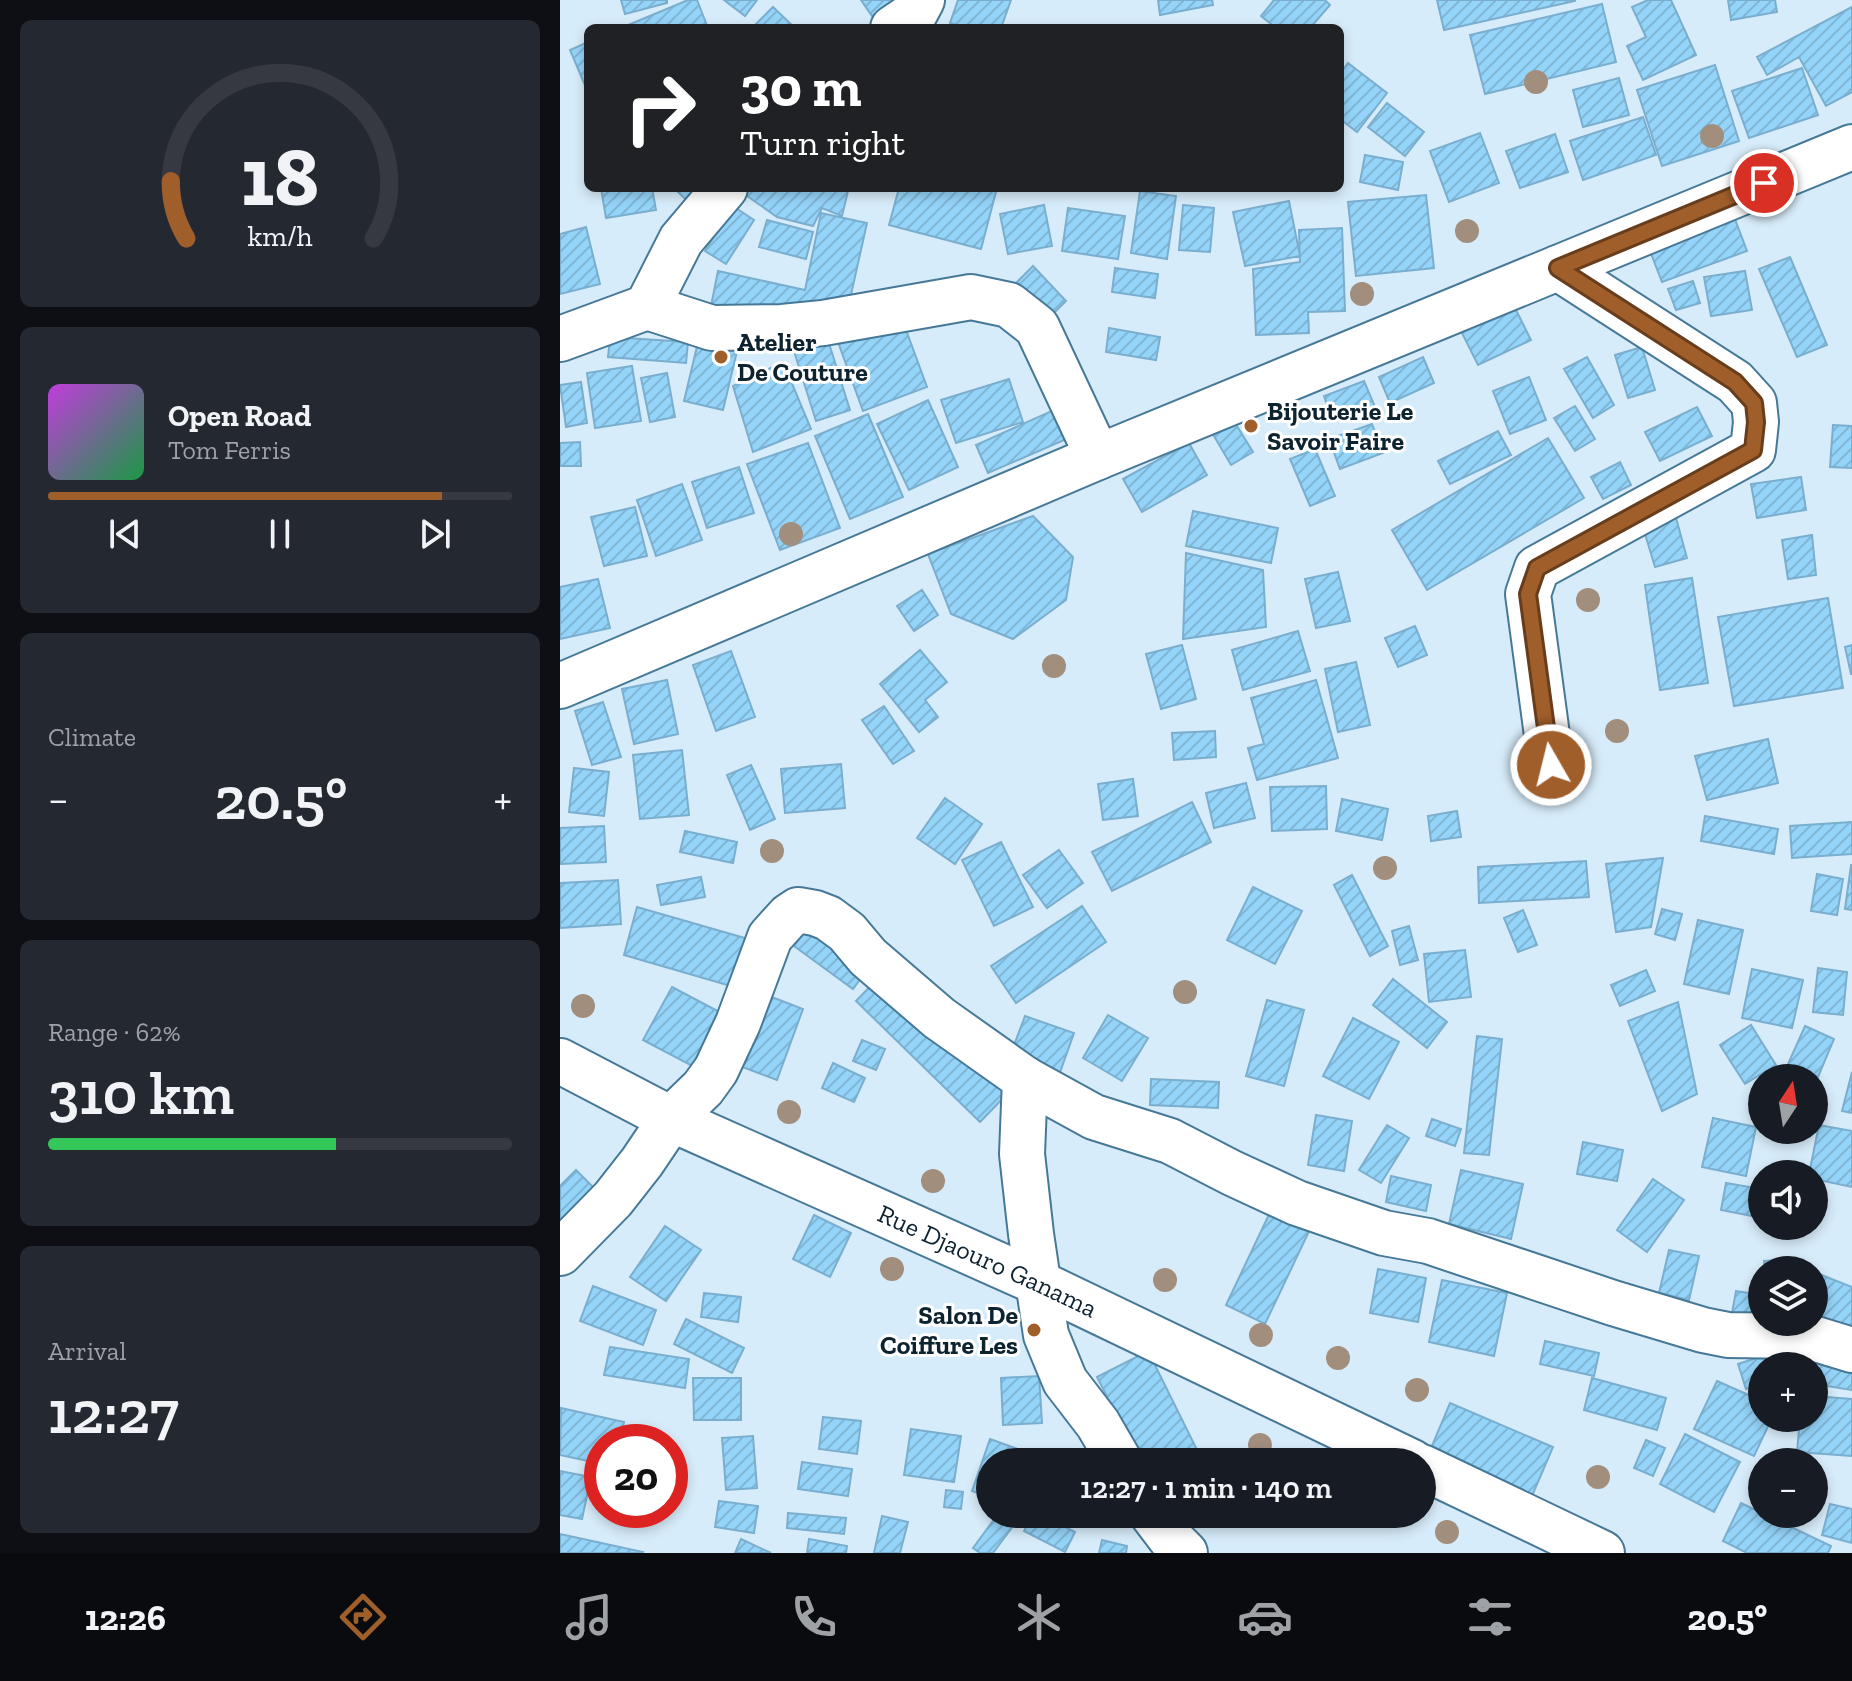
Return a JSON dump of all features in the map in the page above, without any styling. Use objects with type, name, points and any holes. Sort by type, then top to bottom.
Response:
[{"type":"street","points":[[899,24],[915,13],[922,0]]},
{"type":"street","points":[[560,686],[1098,457],[1852,147]]},
{"type":"street","points":[[647,307],[681,240],[722,192]]},
{"type":"street","points":[[1551,765],[1528,594],[1537,568],[1753,450],[1756,422],[1754,403],[1735,382],[1558,268]]},
{"type":"street","points":[[560,339],[647,307],[712,328],[823,323],[971,297],[1009,305],[1037,327],[1098,457]]},
{"type":"street","points":[[560,1253],[613,1199],[671,1119],[703,1088],[716,1070],[738,1023],[770,937],[798,910],[828,918],[847,932],[868,957],[939,1018],[1025,1079],[1094,1117],[1170,1141],[1297,1203],[1384,1233],[1428,1241],[1703,1330],[1728,1335],[1806,1336],[1852,1350]]},
{"type":"street","name":"Rue Djaouro Ganama","points":[[560,1061],[671,1119],[1039,1283],[1383,1448]]},
{"type":"street","points":[[1025,1079],[1022,1154],[1046,1335],[1065,1381],[1112,1448]]},
{"type":"street","points":[[1436,1474],[1602,1553]]},
{"type":"street","points":[[1163,1528],[1185,1553]]},
{"type":"building","points":[[621,0],[667,0],[667,3],[625,14]]},
{"type":"building","points":[[688,0],[697,0],[706,24],[631,24]]},
{"type":"building","points":[[724,0],[757,0],[745,16]]},
{"type":"building","points":[[861,0],[891,0],[893,2],[872,16]]},
{"type":"building","points":[[958,0],[1011,0],[1002,24],[950,23]]},
{"type":"building","points":[[1158,0],[1212,0],[1213,5],[1160,15]]},
{"type":"building","points":[[1274,0],[1325,0],[1330,5],[1313,24],[1271,24],[1261,16]]},
{"type":"building","points":[[1437,0],[1575,0],[1575,1],[1444,30]]},
{"type":"building","points":[[1648,0],[1671,0],[1696,55],[1643,80],[1627,46],[1646,37],[1632,7]]},
{"type":"building","points":[[1728,0],[1775,0],[1777,12],[1731,20]]},
{"type":"building","points":[[1602,4],[1616,62],[1485,94],[1470,35]]},
{"type":"building","points":[[773,7],[791,24],[756,24]]},
{"type":"building","points":[[1852,7],[1852,92],[1826,106],[1799,57],[1767,75],[1757,57]]},
{"type":"building","points":[[584,44],[584,83],[570,50]]},
{"type":"building","points":[[1348,63],[1387,93],[1357,132],[1344,122],[1344,68]]},
{"type":"building","points":[[1715,65],[1739,141],[1662,166],[1637,90]]},
{"type":"building","points":[[1802,68],[1818,115],[1749,138],[1732,91]]},
{"type":"building","points":[[1619,78],[1629,115],[1583,127],[1573,90]]},
{"type":"building","points":[[1387,103],[1424,132],[1405,156],[1368,127]]},
{"type":"building","points":[[1643,117],[1656,155],[1583,180],[1570,141]]},
{"type":"building","points":[[1480,133],[1499,183],[1449,202],[1430,151]]},
{"type":"building","points":[[1555,134],[1568,172],[1520,188],[1506,151]]},
{"type":"building","points":[[1365,155],[1403,162],[1398,190],[1360,182]]},
{"type":"building","points":[[602,192],[653,192],[656,210],[606,218]]},
{"type":"building","points":[[678,192],[697,192],[687,201]]},
{"type":"building","points":[[741,192],[848,192],[842,216],[822,208],[813,226],[777,217]]},
{"type":"building","points":[[898,192],[996,192],[981,249],[889,225]]},
{"type":"building","points":[[1140,192],[1176,196],[1167,259],[1131,253]]},
{"type":"building","points":[[1426,195],[1434,268],[1356,276],[1348,202]]},
{"type":"building","points":[[1289,201],[1300,256],[1245,266],[1233,212]]},
{"type":"building","points":[[1044,205],[1052,246],[1008,254],[1000,214]]},
{"type":"building","points":[[1183,205],[1214,208],[1210,252],[1179,250]]},
{"type":"building","points":[[733,206],[754,220],[726,264],[705,251]]},
{"type":"building","points":[[1068,208],[1125,216],[1118,259],[1062,251]]},
{"type":"building","points":[[821,213],[867,223],[842,335],[711,306],[718,271],[805,290]]},
{"type":"building","points":[[1733,214],[1747,251],[1662,282],[1648,246]]},
{"type":"building","points":[[767,220],[813,232],[806,259],[759,247]]},
{"type":"building","points":[[586,227],[600,284],[560,294],[560,234]]},
{"type":"building","points":[[1342,228],[1345,311],[1308,312],[1309,333],[1256,335],[1253,269],[1300,262],[1299,230]]},
{"type":"building","points":[[1790,257],[1827,345],[1797,357],[1759,269]]},
{"type":"building","points":[[1033,266],[1066,301],[1046,321],[1013,286]]},
{"type":"building","points":[[1115,268],[1158,274],[1155,298],[1112,292]]},
{"type":"building","points":[[1745,271],[1752,310],[1711,316],[1704,277]]},
{"type":"building","points":[[1693,281],[1700,303],[1676,310],[1668,289]]},
{"type":"building","points":[[1513,304],[1531,340],[1478,365],[1460,329]]},
{"type":"building","points":[[902,319],[927,387],[863,411],[838,342]]},
{"type":"building","points":[[1109,328],[1160,337],[1156,360],[1106,352]]},
{"type":"building","points":[[610,337],[688,342],[686,363],[608,357]]},
{"type":"building","points":[[827,337],[850,410],[816,421],[793,348]]},
{"type":"building","points":[[699,338],[738,347],[723,410],[684,401]]},
{"type":"building","points":[[1642,347],[1655,390],[1628,398],[1615,355]]},
{"type":"building","points":[[1423,357],[1434,383],[1390,403],[1379,377]]},
{"type":"building","points":[[1587,357],[1614,405],[1593,418],[1564,369]]},
{"type":"building","points":[[783,362],[811,429],[753,452],[733,386]]},
{"type":"building","points":[[632,366],[641,421],[595,428],[587,373]]},
{"type":"building","points":[[667,373],[675,417],[650,422],[641,378]]},
{"type":"building","points":[[1529,377],[1546,420],[1510,434],[1493,391]]},
{"type":"building","points":[[1009,379],[1023,422],[956,443],[941,400]]},
{"type":"building","points":[[1364,381],[1375,407],[1333,422],[1324,396]]},
{"type":"building","points":[[581,382],[587,423],[566,427],[560,385]]},
{"type":"building","points":[[928,400],[958,467],[909,490],[877,424]]},
{"type":"building","points":[[1065,405],[1078,434],[988,473],[976,445]]},
{"type":"building","points":[[1575,406],[1595,439],[1575,451],[1554,418]]},
{"type":"building","points":[[1697,407],[1712,436],[1660,461],[1645,432]]},
{"type":"building","points":[[868,414],[903,497],[850,519],[815,436]]},
{"type":"building","points":[[1232,418],[1253,452],[1231,465],[1211,431]]},
{"type":"building","points":[[1372,424],[1383,453],[1340,469],[1329,439]]},
{"type":"building","points":[[1833,425],[1852,426],[1852,468],[1830,467]]},
{"type":"building","points":[[1498,431],[1511,455],[1450,484],[1438,461]]},
{"type":"building","points":[[1548,438],[1584,498],[1427,590],[1392,530]]},
{"type":"building","points":[[580,442],[581,466],[560,466],[560,443]]},
{"type":"building","points":[[808,443],[840,528],[780,550],[747,464]]},
{"type":"building","points":[[1189,443],[1207,475],[1142,512],[1123,479]]},
{"type":"building","points":[[1315,449],[1335,496],[1310,506],[1290,459]]},
{"type":"building","points":[[1620,462],[1631,485],[1603,499],[1591,477]]},
{"type":"building","points":[[739,467],[754,513],[707,528],[692,482]]},
{"type":"building","points":[[1801,477],[1806,510],[1757,518],[1751,484]]},
{"type":"building","points":[[682,484],[702,540],[656,556],[637,500]]},
{"type":"building","points":[[635,507],[647,556],[604,566],[591,517]]},
{"type":"building","points":[[1193,511],[1278,528],[1271,563],[1186,546]]},
{"type":"building","points":[[1675,514],[1687,558],[1655,567],[1642,524]]},
{"type":"building","points":[[1033,516],[1073,557],[1066,600],[1013,639],[951,614],[928,554]]},
{"type":"building","points":[[1812,535],[1816,575],[1788,579],[1782,540]]},
{"type":"building","points":[[1186,553],[1263,570],[1266,627],[1183,639]]},
{"type":"building","points":[[1338,572],[1350,621],[1316,628],[1305,579]]},
{"type":"building","points":[[1692,578],[1708,683],[1660,690],[1645,585]]},
{"type":"building","points":[[598,579],[610,628],[560,639],[560,587]]},
{"type":"building","points":[[922,590],[938,615],[914,631],[897,606]]},
{"type":"building","points":[[1828,598],[1843,688],[1734,706],[1718,617]]},
{"type":"building","points":[[1415,626],[1427,655],[1398,667],[1385,638]]},
{"type":"building","points":[[1298,631],[1310,671],[1243,690],[1232,650]]},
{"type":"building","points":[[1182,645],[1196,699],[1161,709],[1146,654]]},
{"type":"building","points":[[1852,645],[1852,674],[1851,674],[1845,647]]},
{"type":"building","points":[[920,650],[947,682],[925,700],[938,717],[919,732],[880,684]]},
{"type":"building","points":[[731,651],[755,717],[716,731],[693,665]]},
{"type":"building","points":[[1356,662],[1370,725],[1338,732],[1325,669]]},
{"type":"building","points":[[667,680],[678,734],[634,744],[622,689]]},
{"type":"building","points":[[1316,680],[1338,758],[1257,780],[1248,748],[1264,744],[1251,698]]},
{"type":"building","points":[[603,702],[621,757],[592,765],[575,711]]},
{"type":"building","points":[[884,706],[914,751],[893,764],[862,720]]},
{"type":"building","points":[[1215,731],[1216,757],[1174,760],[1172,733]]},
{"type":"building","points":[[1768,739],[1778,783],[1707,800],[1695,756]]},
{"type":"building","points":[[682,750],[689,815],[640,819],[633,755]]},
{"type":"building","points":[[841,764],[845,808],[785,813],[781,769]]},
{"type":"building","points":[[751,765],[775,819],[750,830],[727,775]]},
{"type":"building","points":[[574,768],[609,772],[604,816],[569,812]]},
{"type":"building","points":[[1133,779],[1138,816],[1103,820],[1098,784]]},
{"type":"building","points":[[1246,783],[1255,818],[1214,828],[1206,793]]},
{"type":"building","points":[[1326,786],[1327,829],[1272,831],[1270,787]]},
{"type":"building","points":[[945,798],[982,824],[955,864],[917,838]]},
{"type":"building","points":[[1342,799],[1388,809],[1382,840],[1336,831]]},
{"type":"building","points":[[1192,802],[1211,842],[1112,891],[1092,852]]},
{"type":"building","points":[[1457,811],[1461,837],[1431,841],[1428,816]]},
{"type":"building","points":[[1705,816],[1778,829],[1774,854],[1701,841]]},
{"type":"building","points":[[1852,822],[1852,854],[1792,858],[1790,826]]},
{"type":"building","points":[[604,826],[606,862],[560,864],[560,828]]},
{"type":"building","points":[[685,831],[737,842],[733,863],[680,852]]},
{"type":"building","points":[[1001,842],[1033,907],[994,926],[962,860]]},
{"type":"building","points":[[1059,850],[1083,883],[1047,908],[1023,875]]},
{"type":"building","points":[[1663,858],[1651,927],[1616,932],[1606,864]]},
{"type":"building","points":[[1586,861],[1589,897],[1479,903],[1478,867]]},
{"type":"building","points":[[1852,865],[1852,910],[1845,909]]},
{"type":"building","points":[[1817,874],[1843,879],[1837,915],[1811,911]]},
{"type":"building","points":[[1352,875],[1388,946],[1370,956],[1334,885]]},
{"type":"building","points":[[701,877],[705,897],[661,905],[657,885]]},
{"type":"building","points":[[618,880],[621,924],[560,928],[560,883]]},
{"type":"building","points":[[1253,887],[1302,911],[1275,964],[1227,940]]},
{"type":"building","points":[[1082,906],[1106,942],[1016,1003],[991,966]]},
{"type":"building","points":[[637,907],[762,943],[748,991],[624,955]]},
{"type":"building","points":[[1662,909],[1682,914],[1675,940],[1655,934]]},
{"type":"building","points":[[820,910],[879,953],[853,989],[794,946]]},
{"type":"building","points":[[1523,910],[1537,945],[1518,952],[1504,918]]},
{"type":"building","points":[[1698,920],[1743,930],[1729,994],[1684,984]]},
{"type":"building","points":[[1409,926],[1418,960],[1400,965],[1392,931]]},
{"type":"building","points":[[1465,950],[1471,997],[1429,1002],[1424,954]]},
{"type":"building","points":[[892,964],[1016,1085],[980,1122],[856,1001]]},
{"type":"building","points":[[1818,968],[1847,972],[1843,1015],[1813,1012]]},
{"type":"building","points":[[1752,969],[1803,980],[1792,1028],[1742,1018]]},
{"type":"building","points":[[1646,970],[1655,991],[1620,1006],[1611,985]]},
{"type":"building","points":[[1393,979],[1447,1022],[1427,1048],[1373,1005]]},
{"type":"building","points":[[672,987],[727,1016],[698,1069],[643,1040]]},
{"type":"building","points":[[764,994],[803,1009],[777,1080],[737,1065]]},
{"type":"building","points":[[1267,1000],[1304,1010],[1284,1086],[1246,1076]]},
{"type":"building","points":[[1678,1002],[1697,1094],[1662,1111],[1628,1021]]},
{"type":"building","points":[[1108,1015],[1148,1038],[1122,1081],[1083,1058]]},
{"type":"building","points":[[1025,1016],[1074,1033],[1058,1078],[1008,1061]]},
{"type":"building","points":[[1353,1018],[1399,1042],[1369,1099],[1323,1076]]},
{"type":"building","points":[[1751,1025],[1775,1064],[1748,1064],[1748,1082],[1745,1084],[1720,1045]]},
{"type":"building","points":[[1805,1026],[1834,1039],[1823,1064],[1788,1064]]},
{"type":"building","points":[[1477,1036],[1502,1039],[1489,1155],[1464,1153]]},
{"type":"building","points":[[862,1040],[885,1049],[876,1070],[853,1061]]},
{"type":"building","points":[[833,1063],[865,1078],[854,1102],[822,1088]]},
{"type":"building","points":[[1852,1072],[1852,1113],[1842,1111]]},
{"type":"building","points":[[1151,1079],[1219,1082],[1218,1108],[1150,1105]]},
{"type":"building","points":[[1316,1115],[1352,1121],[1344,1171],[1308,1165]]},
{"type":"building","points":[[1713,1118],[1748,1125],[1748,1144],[1753,1144],[1746,1176],[1702,1167]]},
{"type":"building","points":[[1432,1119],[1461,1129],[1455,1146],[1426,1136]]},
{"type":"building","points":[[1387,1125],[1409,1138],[1381,1183],[1359,1170]]},
{"type":"building","points":[[1828,1127],[1852,1131],[1852,1187],[1828,1182],[1828,1160],[1812,1160],[1815,1144],[1828,1144]]},
{"type":"building","points":[[1583,1142],[1623,1150],[1617,1181],[1577,1174]]},
{"type":"building","points":[[576,1170],[602,1196],[567,1229],[560,1221],[560,1186]]},
{"type":"building","points":[[1461,1170],[1523,1184],[1511,1239],[1449,1224]]},
{"type":"building","points":[[1391,1176],[1431,1185],[1426,1211],[1386,1202]]},
{"type":"building","points":[[1653,1179],[1684,1200],[1647,1252],[1617,1230]]},
{"type":"building","points":[[1726,1183],[1748,1187],[1748,1215],[1721,1210]]},
{"type":"building","points":[[1282,1187],[1321,1206],[1265,1324],[1226,1305]]},
{"type":"building","points":[[814,1215],[851,1233],[830,1277],[793,1259]]},
{"type":"building","points":[[665,1226],[701,1250],[666,1301],[630,1277]]},
{"type":"building","points":[[1669,1250],[1699,1256],[1689,1300],[1659,1293]]},
{"type":"building","points":[[1378,1269],[1426,1278],[1418,1322],[1370,1313]]},
{"type":"building","points":[[1828,1278],[1852,1287],[1852,1322],[1847,1333],[1828,1327]]},
{"type":"building","points":[[1442,1280],[1507,1293],[1494,1356],[1429,1342]]},
{"type":"building","points":[[593,1286],[656,1310],[643,1345],[580,1321]]},
{"type":"building","points":[[1736,1291],[1748,1293],[1748,1315],[1732,1313]]},
{"type":"building","points":[[704,1293],[741,1297],[738,1322],[701,1317]]},
{"type":"building","points":[[686,1319],[744,1348],[732,1373],[674,1344]]},
{"type":"building","points":[[1790,1337],[1852,1346],[1852,1390],[1828,1386],[1828,1352],[1787,1352]]},
{"type":"building","points":[[1545,1341],[1599,1353],[1594,1376],[1540,1364]]},
{"type":"building","points":[[610,1347],[689,1359],[685,1388],[604,1375]]},
{"type":"building","points":[[1148,1351],[1196,1448],[1133,1448],[1097,1377]]},
{"type":"building","points":[[1748,1361],[1748,1388],[1746,1389],[1738,1364]]},
{"type":"building","points":[[1039,1376],[1042,1423],[1003,1425],[1001,1378]]},
{"type":"building","points":[[693,1378],[741,1378],[741,1420],[694,1420]]},
{"type":"building","points":[[1592,1378],[1666,1398],[1657,1430],[1584,1410]]},
{"type":"building","points":[[1717,1381],[1748,1395],[1748,1432],[1765,1432],[1758,1448],[1748,1448],[1748,1453],[1694,1429]]},
{"type":"building","points":[[1828,1397],[1852,1399],[1852,1456],[1828,1454],[1828,1448],[1797,1448],[1799,1432],[1828,1432]]},
{"type":"building","points":[[1450,1403],[1553,1447],[1532,1496],[1436,1456],[1436,1448],[1431,1448]]},
{"type":"building","points":[[561,1408],[624,1422],[584,1424],[584,1460],[560,1455]]},
{"type":"building","points":[[823,1417],[861,1421],[857,1454],[819,1449]]},
{"type":"building","points":[[911,1429],[961,1436],[954,1482],[904,1475]]},
{"type":"building","points":[[1685,1434],[1740,1462],[1714,1512],[1660,1484]]},
{"type":"building","points":[[753,1436],[757,1488],[726,1490],[722,1438]]},
{"type":"building","points":[[990,1439],[1015,1448],[987,1448]]},
{"type":"building","points":[[1646,1440],[1665,1448],[1653,1476],[1634,1468]]},
{"type":"building","points":[[802,1462],[852,1469],[848,1496],[798,1489]]},
{"type":"building","points":[[560,1471],[584,1476],[582,1519],[560,1515]]},
{"type":"building","points":[[946,1490],[963,1492],[961,1509],[944,1507]]},
{"type":"building","points":[[719,1501],[758,1506],[754,1533],[715,1527]]},
{"type":"building","points":[[1741,1503],[1748,1506],[1748,1528],[1793,1528],[1831,1546],[1828,1553],[1747,1553],[1723,1541]]},
{"type":"building","points":[[1830,1504],[1852,1509],[1852,1543],[1822,1535],[1824,1528],[1828,1528]]},
{"type":"building","points":[[788,1513],[846,1518],[844,1534],[787,1528]]},
{"type":"building","points":[[882,1516],[908,1522],[900,1553],[874,1553]]},
{"type":"building","points":[[988,1528],[1012,1528],[993,1553],[980,1553],[973,1548]]},
{"type":"building","points":[[1026,1528],[1067,1528],[1075,1532],[1065,1552],[1024,1531]]},
{"type":"building","points":[[560,1534],[643,1552],[560,1553]]},
{"type":"building","points":[[741,1539],[771,1553],[735,1553]]},
{"type":"building","points":[[809,1539],[847,1546],[846,1553],[807,1553]]},
{"type":"building","points":[[1102,1540],[1127,1546],[1126,1553],[1099,1553]]},
{"type":"place","name":"Atelier De Couture","points":[[721,357]]},
{"type":"place","name":"Bijouterie Le Savoir Faire","points":[[1251,426]]},
{"type":"place","name":"Salon De Coiffure Les","points":[[1034,1330]]},
{"type":"route","points":[[1551,765],[1528,594],[1537,568],[1753,450],[1756,422],[1754,403],[1735,382],[1558,268],[1764,183]]}]
